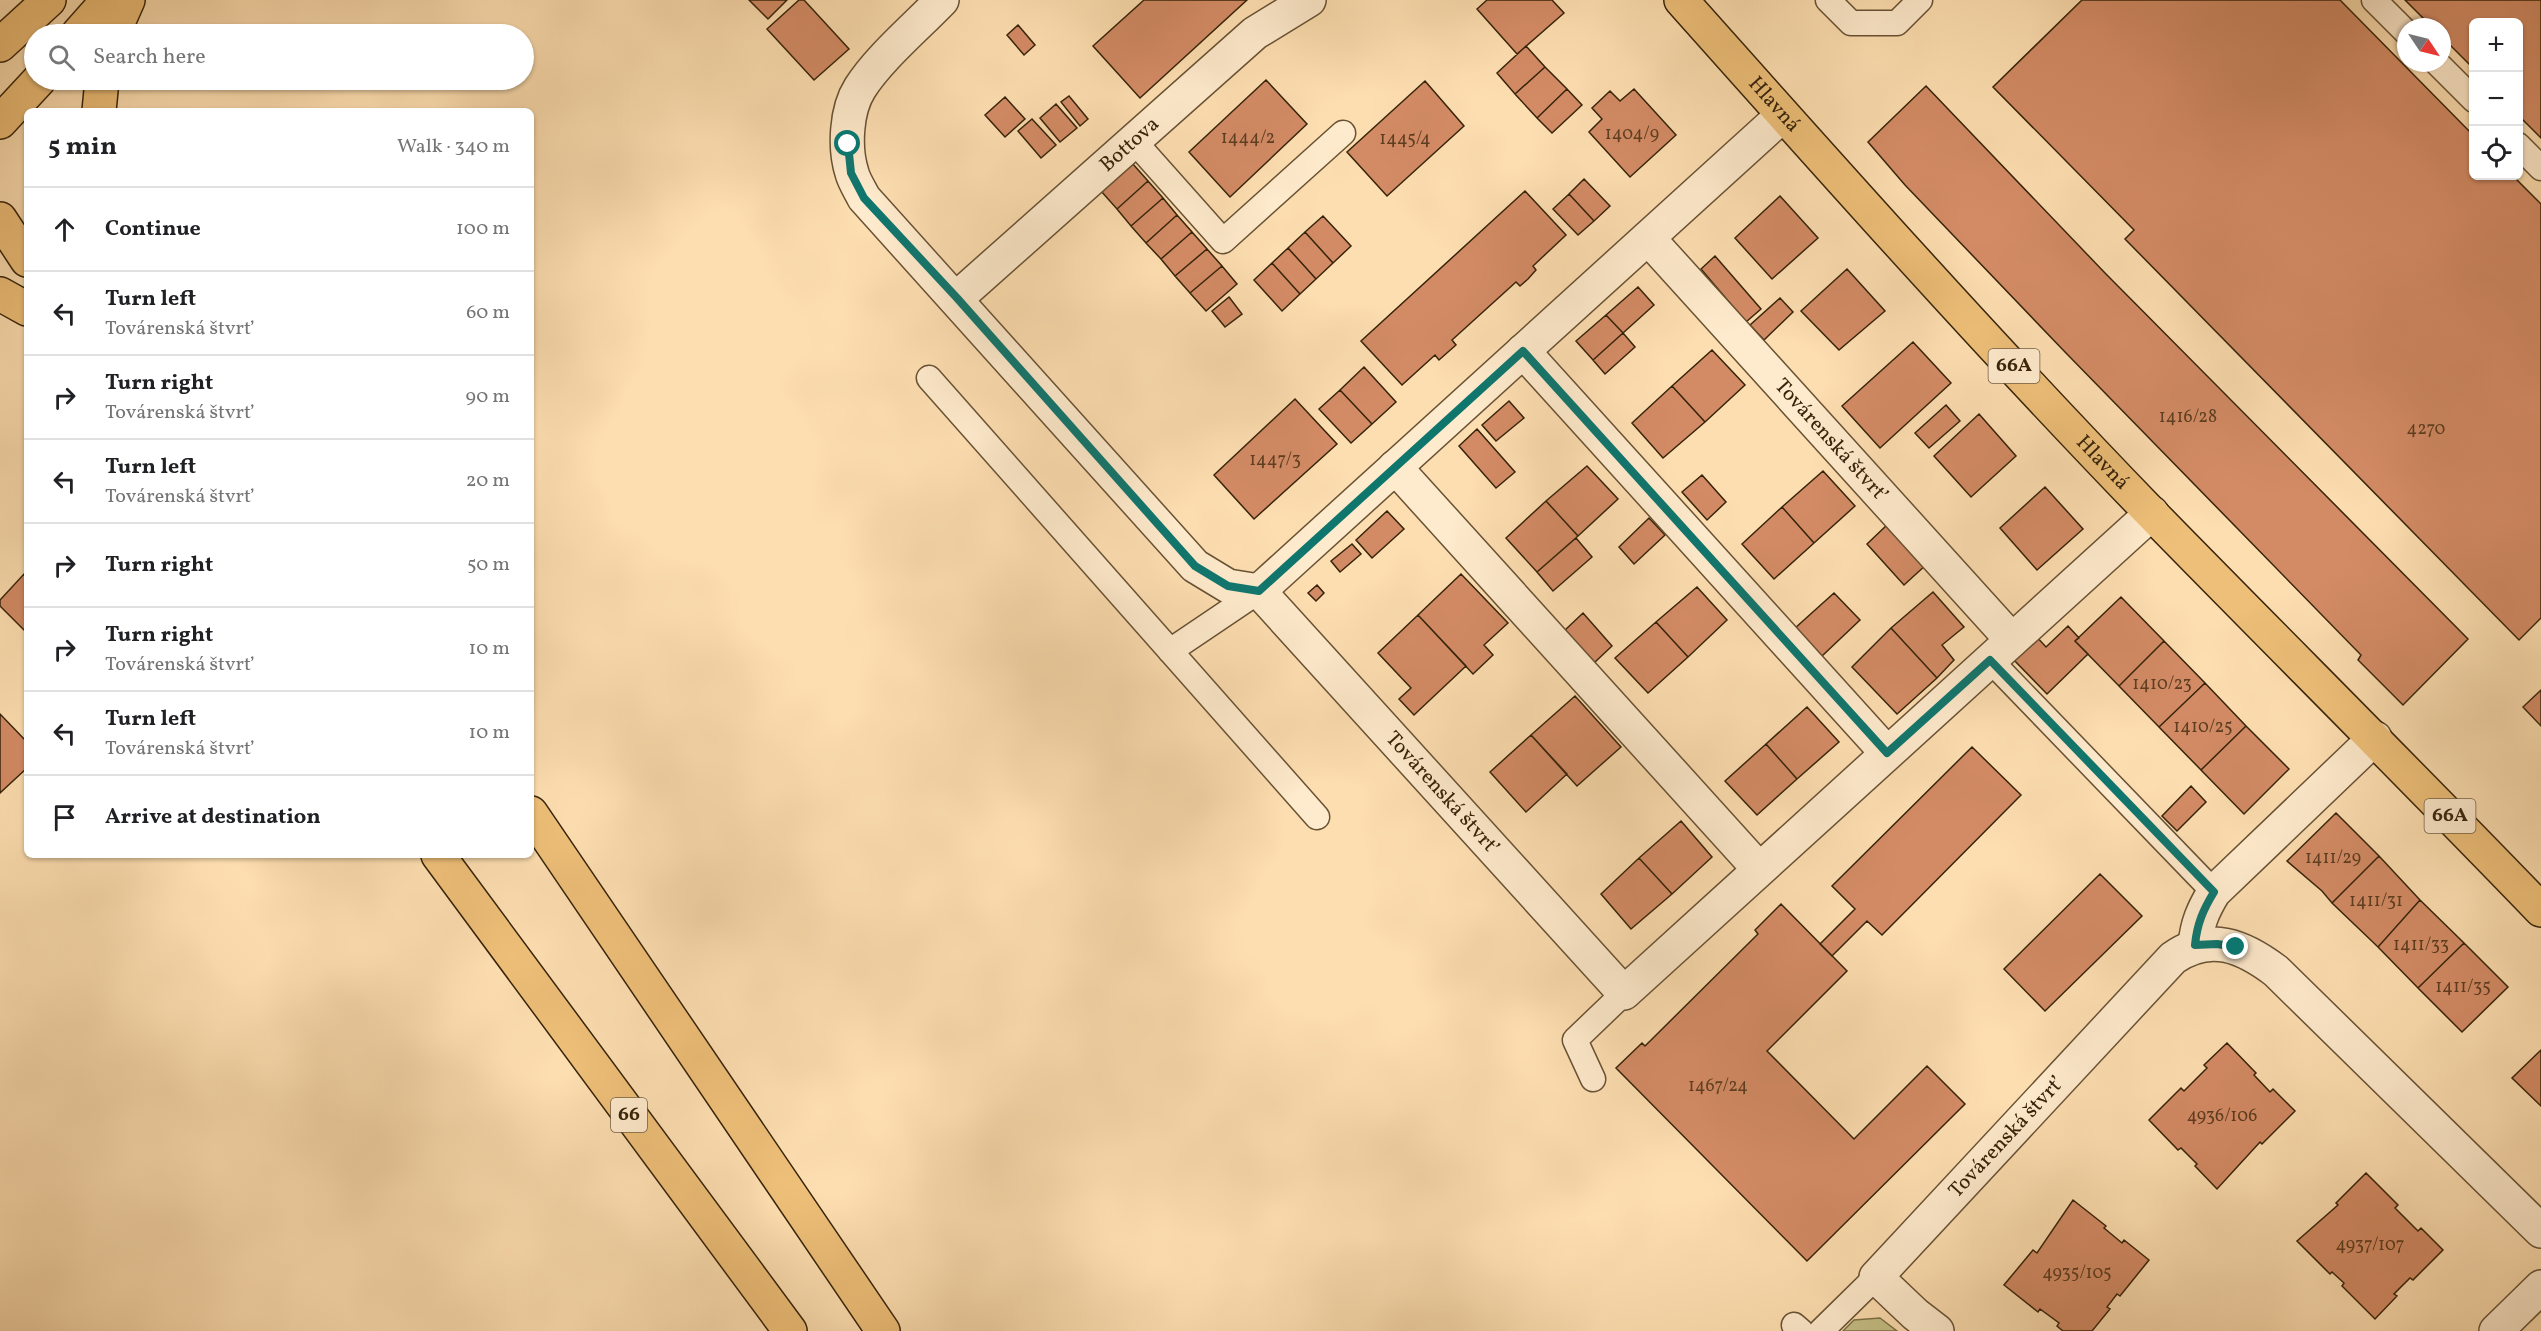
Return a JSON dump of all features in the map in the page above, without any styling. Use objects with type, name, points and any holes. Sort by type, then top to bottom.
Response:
[{"type":"main road","points":[[0,45],[49,0]]},
{"type":"main road","points":[[87,24],[108,0]]},
{"type":"main road","points":[[117,24],[128,0]]},
{"type":"main road","name":"Hlavná","points":[[1682,0],[1829,168],[2152,513],[2375,738],[2541,910]]},
{"type":"main road","points":[[11,108],[29,90]]},
{"type":"main road","points":[[99,108],[101,90]]},
{"type":"main road","points":[[0,219],[24,255]]},
{"type":"main road","points":[[0,294],[24,307]]},
{"type":"main road","points":[[534,817],[883,1331]]},
{"type":"main road","name":"66","points":[[440,858],[790,1331]]},
{"type":"street","points":[[942,0],[860,88],[850,113],[848,144],[851,173],[864,198],[957,298],[1195,566],[1228,586],[1259,591],[1784,115]]},
{"type":"street","name":"Bottova","points":[[957,298],[1255,33],[1309,0]]},
{"type":"street","name":"Továrenská štvrť","points":[[1648,238],[2001,650]]},
{"type":"street","points":[[1523,351],[1887,753]]},
{"type":"street","points":[[1395,467],[1759,869]]},
{"type":"street","points":[[1623,993],[2152,513]]},
{"type":"street","name":"Továrenská štvrť","points":[[1259,591],[1623,993]]},
{"type":"street","points":[[2375,738],[2214,892],[2202,912],[2196,929],[2195,945],[2217,944],[2236,947],[2256,956],[2276,971],[2541,1231]]},
{"type":"street","name":"Továrenská štvrť","points":[[1876,1277],[2173,958],[2195,945]]},
{"type":"street","points":[[1876,1277],[1915,1314],[1937,1331]]},
{"type":"street","points":[[2496,1331],[2541,1287]]},
{"type":"lane","points":[[1828,0],[1851,23],[1897,23],[1920,0]]},
{"type":"lane","points":[[2374,0],[2397,23]]},
{"type":"lane","points":[[2446,72],[2469,95]]},
{"type":"lane","points":[[1134,141],[1223,241],[1343,133]]},
{"type":"lane","points":[[2523,151],[2541,168]]},
{"type":"lane","points":[[929,378],[1317,817]]},
{"type":"lane","points":[[1170,651],[1259,591]]},
{"type":"lane","points":[[2001,650],[2214,892]]},
{"type":"lane","points":[[1593,1079],[1575,1040],[1623,993]]},
{"type":"lane","points":[[1821,1331],[1876,1277]]},
{"type":"shaded area","points":[[1880,1318],[1897,1331],[1843,1331],[1854,1320]]},
{"type":"building","points":[[749,0],[787,0],[768,19]]},
{"type":"building","points":[[799,0],[804,0],[849,49],[814,80],[767,29]]},
{"type":"building","points":[[1144,0],[1247,0],[1140,98],[1093,46]]},
{"type":"building","points":[[1487,0],[1552,0],[1564,13],[1517,54],[1477,9]]},
{"type":"building","points":[[2082,0],[2340,0],[2397,58],[2397,72],[2411,72],[2469,131],[2469,180],[2517,180],[2541,204],[2541,618],[2519,640],[2125,239],[2134,230],[1993,87]]},
{"type":"building","points":[[2405,0],[2541,0],[2541,138],[2523,120],[2523,18],[2469,18],[2469,64],[2451,46],[2451,18],[2423,18]]},
{"type":"building","points":[[1018,25],[1035,45],[1024,55],[1007,35]]},
{"type":"building","points":[[1526,46],[1545,67],[1515,94],[1497,73]]},
{"type":"building","points":[[1545,67],[1567,89],[1537,118],[1515,94]]},
{"type":"building","points":[[1266,80],[1307,124],[1230,197],[1189,152]]},
{"type":"building","points":[[1425,81],[1464,126],[1387,196],[1347,152]]},
{"type":"building","points":[[1926,86],[2105,273],[2468,639],[2403,705],[2358,660],[2361,655],[2065,352],[1905,185],[1868,142]]},
{"type":"building","points":[[1567,89],[1582,105],[1552,133],[1537,118]]},
{"type":"building","points":[[1634,89],[1676,135],[1630,177],[1589,132],[1602,119],[1592,108],[1610,91],[1620,101]]},
{"type":"building","points":[[1069,96],[1088,119],[1080,126],[1061,102]]},
{"type":"building","points":[[1005,97],[1025,119],[1005,137],[985,115]]},
{"type":"building","points":[[1056,104],[1077,128],[1060,142],[1040,118]]},
{"type":"building","points":[[1032,119],[1056,145],[1041,158],[1018,131]]},
{"type":"building","points":[[1132,163],[1148,181],[1117,209],[1101,191]]},
{"type":"building","points":[[1584,179],[1610,206],[1594,221],[1569,194]]},
{"type":"building","points":[[1148,181],[1163,198],[1131,226],[1117,209]]},
{"type":"building","points":[[1525,191],[1566,235],[1533,266],[1536,270],[1528,279],[1520,286],[1516,282],[1452,340],[1456,345],[1439,360],[1435,355],[1402,385],[1361,341]]},
{"type":"building","points":[[1569,194],[1594,221],[1578,235],[1553,209]]},
{"type":"building","points":[[1780,196],[1818,238],[1772,279],[1735,238]]},
{"type":"building","points":[[1163,198],[1177,215],[1146,243],[1131,226]]},
{"type":"building","points":[[1177,215],[1192,232],[1161,259],[1146,243]]},
{"type":"building","points":[[1323,216],[1351,246],[1333,263],[1305,232]]},
{"type":"building","points":[[1192,232],[1207,249],[1175,276],[1161,259]]},
{"type":"building","points":[[1305,232],[1333,263],[1316,279],[1288,248]]},
{"type":"building","points":[[1288,248],[1316,279],[1300,294],[1272,263]]},
{"type":"building","points":[[1207,249],[1222,266],[1190,293],[1175,276]]},
{"type":"building","points":[[1715,256],[1761,309],[1746,322],[1701,269]]},
{"type":"building","points":[[1272,263],[1300,294],[1282,311],[1254,280]]},
{"type":"building","points":[[1222,266],[1237,284],[1206,311],[1190,293]]},
{"type":"building","points":[[1847,269],[1885,311],[1839,350],[1801,311]]},
{"type":"building","points":[[1638,287],[1654,305],[1623,333],[1606,315]]},
{"type":"building","points":[[1229,297],[1242,314],[1225,327],[1212,311]]},
{"type":"building","points":[[1780,298],[1793,312],[1764,340],[1750,325]]},
{"type":"building","points":[[1606,315],[1623,333],[1593,360],[1576,341]]},
{"type":"building","points":[[1623,333],[1635,347],[1605,374],[1593,360]]},
{"type":"building","points":[[1913,342],[1951,383],[1880,448],[1842,406]]},
{"type":"building","points":[[1712,350],[1745,385],[1705,422],[1672,386]]},
{"type":"building","points":[[1364,367],[1396,402],[1372,424],[1340,390]]},
{"type":"building","points":[[1672,386],[1705,422],[1663,458],[1632,423]]},
{"type":"building","points":[[1340,390],[1372,424],[1351,443],[1319,409]]},
{"type":"building","points":[[1295,399],[1337,444],[1254,519],[1214,475]]},
{"type":"building","points":[[1509,401],[1524,418],[1496,441],[1482,425]]},
{"type":"building","points":[[1946,405],[1960,421],[1929,448],[1915,433]]},
{"type":"building","points":[[1979,414],[2016,456],[1971,497],[1934,456]]},
{"type":"building","points":[[1477,429],[1515,472],[1496,488],[1459,446]]},
{"type":"building","points":[[1587,466],[1618,499],[1578,536],[1546,501]]},
{"type":"building","points":[[1823,471],[1855,506],[1814,543],[1782,507]]},
{"type":"building","points":[[1702,475],[1726,502],[1707,520],[1682,492]]},
{"type":"building","points":[[2045,487],[2083,529],[2037,570],[2000,528]]},
{"type":"building","points":[[1546,501],[1578,536],[1537,572],[1506,538]]},
{"type":"building","points":[[1782,507],[1814,543],[1774,579],[1742,544]]},
{"type":"building","points":[[1387,511],[1404,529],[1372,558],[1356,540]]},
{"type":"building","points":[[1649,518],[1665,535],[1634,564],[1619,547]]},
{"type":"building","points":[[1889,523],[1927,564],[1904,585],[1867,544]]},
{"type":"building","points":[[1576,538],[1592,557],[1553,591],[1537,572]]},
{"type":"building","points":[[1352,544],[1361,554],[1340,572],[1331,561]]},
{"type":"building","points":[[24,574],[24,630],[0,606],[0,600]]},
{"type":"building","points":[[1461,574],[1508,623],[1484,645],[1493,655],[1473,674],[1418,615]]},
{"type":"building","points":[[1317,585],[1324,593],[1316,601],[1308,593]]},
{"type":"building","points":[[1697,587],[1727,620],[1688,657],[1656,622]]},
{"type":"building","points":[[1933,592],[1964,627],[1942,645],[1954,660],[1937,678],[1891,628]]},
{"type":"building","points":[[1834,593],[1860,620],[1821,657],[1794,629]]},
{"type":"building","points":[[2121,597],[2164,641],[2119,686],[2075,641]]},
{"type":"building","points":[[1583,613],[1612,646],[1594,663],[1564,631]]},
{"type":"building","points":[[1418,615],[1466,666],[1414,715],[1399,699],[1411,688],[1378,653]]},
{"type":"building","points":[[1656,622],[1688,657],[1648,693],[1615,658]]},
{"type":"building","points":[[2068,626],[2079,638],[2075,641],[2088,654],[2047,694],[2012,658],[2035,635],[2046,647]]},
{"type":"building","points":[[1891,628],[1937,678],[1897,714],[1852,667]]},
{"type":"building","points":[[2164,641],[2205,683],[2159,727],[2119,686]]},
{"type":"building","points":[[2205,683],[2246,726],[2201,770],[2159,727]]},
{"type":"building","points":[[2541,690],[2541,726],[2523,707]]},
{"type":"building","points":[[1575,696],[1621,747],[1577,786],[1531,735]]},
{"type":"building","points":[[1807,707],[1839,742],[1797,779],[1766,744]]},
{"type":"building","points":[[0,714],[24,739],[24,771],[0,793]]},
{"type":"building","points":[[2246,726],[2289,769],[2244,814],[2201,770]]},
{"type":"building","points":[[1531,735],[1567,774],[1526,812],[1490,772]]},
{"type":"building","points":[[1766,744],[1797,779],[1757,815],[1725,781]]},
{"type":"building","points":[[1972,747],[2021,795],[1882,935],[1867,921],[1832,956],[1820,944],[1855,909],[1832,886]]},
{"type":"building","points":[[2191,786],[2206,802],[2177,831],[2162,816]]},
{"type":"building","points":[[2336,813],[2379,856],[2332,903],[2322,891],[2287,861]]},
{"type":"building","points":[[1681,821],[1712,857],[1672,894],[1639,858]]},
{"type":"building","points":[[2379,856],[2420,900],[2378,947],[2332,903]]},
{"type":"building","points":[[1639,858],[1672,894],[1631,929],[1601,894]]},
{"type":"building","points":[[2100,874],[2142,916],[2045,1011],[2004,969]]},
{"type":"building","points":[[2420,900],[2464,943],[2418,988],[2378,947]]},
{"type":"building","points":[[1781,904],[1847,971],[1767,1051],[1854,1139],[1927,1066],[1965,1104],[1807,1261],[1616,1068],[1642,1043],[1645,1046],[1758,934],[1755,930]]},
{"type":"building","points":[[2464,943],[2508,987],[2462,1032],[2418,988]]},
{"type":"building","points":[[2227,1043],[2256,1073],[2254,1075],[2270,1092],[2273,1089],[2295,1111],[2262,1144],[2260,1142],[2217,1189],[2195,1166],[2197,1164],[2181,1148],[2178,1150],[2149,1120],[2181,1088],[2184,1091],[2207,1068],[2204,1065]]},
{"type":"building","points":[[2541,1050],[2541,1106],[2512,1078]]},
{"type":"building","points":[[2366,1173],[2398,1205],[2395,1208],[2418,1231],[2421,1228],[2443,1250],[2413,1280],[2410,1278],[2394,1294],[2397,1296],[2375,1319],[2342,1286],[2344,1283],[2332,1272],[2330,1274],[2297,1241],[2338,1205],[2336,1203]]},
{"type":"building","points":[[2073,1200],[2106,1226],[2104,1228],[2122,1243],[2124,1240],[2149,1260],[2120,1296],[2117,1294],[2107,1307],[2110,1309],[2092,1331],[2063,1331],[2057,1326],[2059,1323],[2040,1309],[2038,1312],[2004,1285],[2033,1250],[2037,1253]]},
{"type":"route","points":[[848,144],[851,173],[864,198],[957,298],[1195,566],[1228,586],[1259,591],[1523,351],[1887,753],[1990,660],[2214,892],[2202,912],[2196,929],[2195,945],[2217,944],[2236,947]]}]
